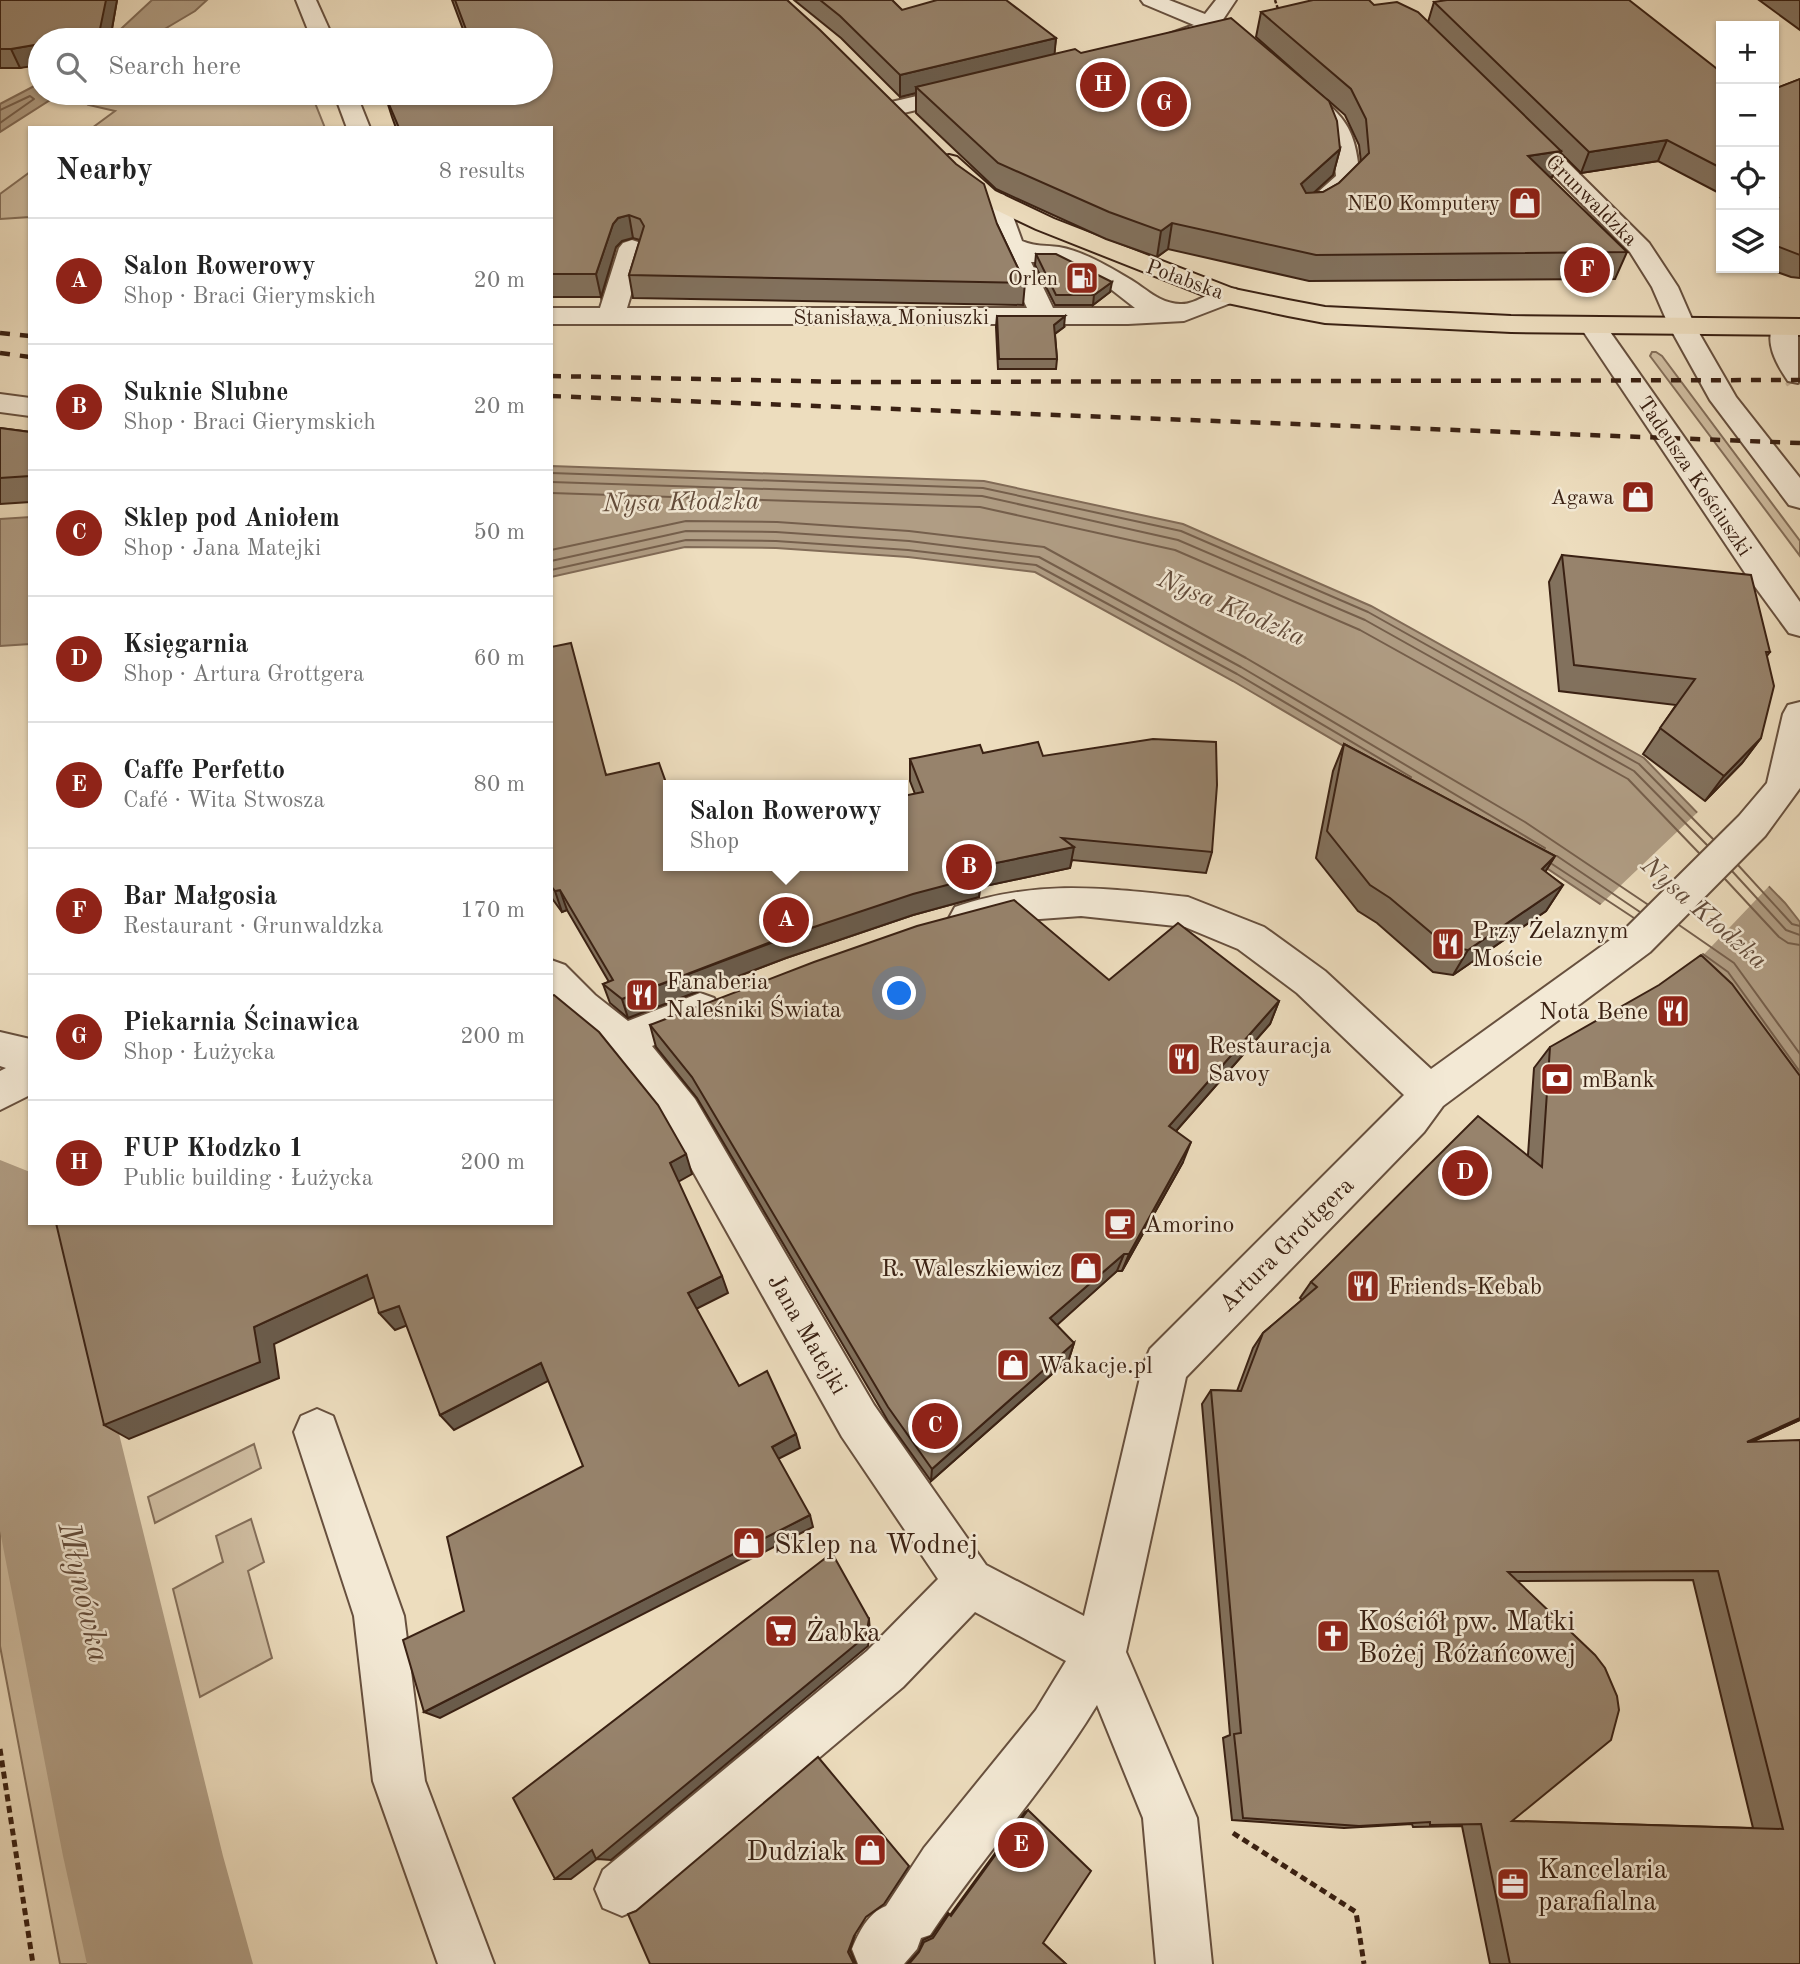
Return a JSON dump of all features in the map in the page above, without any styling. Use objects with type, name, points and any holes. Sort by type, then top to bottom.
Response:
[{"type":"main road","name":"Połabska","points":[[888,101],[966,180],[995,200],[1096,246],[1227,295],[1325,315],[1511,324],[1793,327]]},
{"type":"street","points":[[306,0],[318,28]]},
{"type":"street","points":[[1151,0],[1211,24],[1244,41]]},
{"type":"street","points":[[1141,49],[1194,35],[1211,24],[1226,0]]},
{"type":"street","points":[[1287,79],[1335,122],[1345,146],[1348,177],[1309,211]]},
{"type":"street","points":[[888,101],[987,87]]},
{"type":"street","points":[[350,105],[358,126]]},
{"type":"street","name":"Grunwaldzka","points":[[1507,115],[1640,248],[1665,287],[1682,326]]},
{"type":"street","points":[[995,200],[1022,250],[1045,318]]},
{"type":"street","points":[[611,316],[632,247]]},
{"type":"street","points":[[1022,250],[1040,266],[1105,296],[1141,301],[1184,313]]},
{"type":"street","name":"Stanisława Moniuszki","points":[[553,316],[1045,318],[1184,313],[1227,295]]},
{"type":"street","name":"Tadeusza Kościuszki","points":[[1592,325],[1756,566],[1800,625]]},
{"type":"street","points":[[1682,326],[1724,400],[1800,498]]},
{"type":"street","points":[[1793,327],[1785,352],[1798,375]]},
{"type":"street","points":[[0,403],[28,407]]},
{"type":"street","name":"Artura Grottgera","points":[[895,1931],[1054,1728],[1101,1652],[1166,1365],[1410,1119],[1429,1093],[1637,941],[1752,826],[1783,787],[1800,714]]},
{"type":"street","points":[[939,925],[1012,906],[1081,901],[1188,912],[1251,938],[1311,982],[1429,1093]]},
{"type":"street","name":"Jana Matejki","points":[[553,979],[581,1007],[623,1040],[681,1112],[858,1421],[969,1582],[1101,1652]]},
{"type":"street","points":[[623,1040],[737,996]]},
{"type":"street","points":[[0,1049],[28,1056]]},
{"type":"street","points":[[0,1092],[28,1075]]},
{"type":"street","points":[[317,1432],[379,1616],[399,1781],[466,1964]]},
{"type":"street","points":[[622,1889],[885,1669],[969,1582]]},
{"type":"street","points":[[1101,1652],[1170,1818],[1184,1964]]},
{"type":"path","points":[[1244,41],[1276,32],[1279,26],[1278,3],[1275,0]]},
{"type":"path","points":[[0,1749],[33,1964]]},
{"type":"path","points":[[1170,1818],[1211,1819],[1356,1912],[1364,1964]]},
{"type":"shaded area","points":[[89,105],[316,105],[324,126],[95,126],[115,111]]},
{"type":"shaded area","points":[[28,173],[28,217],[0,219],[0,194]]},
{"type":"shaded area","points":[[1652,352],[1662,356],[1800,541],[1800,556],[1650,356]]},
{"type":"shaded area","points":[[254,1444],[261,1468],[155,1523],[148,1497]]},
{"type":"shaded area","points":[[0,1486],[102,1964],[60,1964],[0,1646]]},
{"type":"shaded area","points":[[251,1519],[264,1562],[248,1571],[272,1658],[200,1697],[173,1589],[223,1562],[216,1536]]},
{"type":"water","points":[[152,0],[207,0],[195,11],[166,28],[122,28]]},
{"type":"water","points":[[28,89],[28,105],[42,105],[0,132],[0,104]]},
{"type":"water","name":"Nysa Kłodzka","points":[[553,466],[984,481],[1183,524],[1371,606],[1644,758],[1785,903],[1800,922],[1800,1099],[1715,981],[1512,845],[1233,681],[1035,572],[908,557],[776,548],[685,547],[553,577]]},
{"type":"water","points":[[28,517],[28,644],[0,646],[0,519]]},
{"type":"pier","points":[[1700,810],[1771,884],[1690,969],[1598,907]]},
{"type":"building","points":[[0,0],[106,0],[100,28],[28,28],[28,46],[0,49]]},
{"type":"building","points":[[455,0],[787,0],[956,164],[984,184],[997,224],[1025,283],[629,275],[644,226],[640,219],[629,215],[618,218],[613,224],[596,274],[553,274],[553,126],[398,126],[389,105],[553,105],[553,28],[466,28]]},
{"type":"building","points":[[820,0],[892,0],[902,10],[937,0],[1006,0],[1056,38],[900,75]]},
{"type":"building","points":[[1313,0],[1369,0],[1374,5],[1397,2],[1418,12],[1561,151],[1528,156],[1627,252],[1316,255],[1172,223],[1161,231],[1109,212],[998,163],[916,87],[1075,49],[1081,53],[1231,18],[1329,101],[1337,121],[1340,149],[1301,184],[1306,193],[1323,192],[1339,183],[1369,153],[1366,119],[1351,89],[1261,12]]},
{"type":"building","points":[[1629,0],[1716,68],[1716,165],[1667,140],[1589,152],[1434,2]]},
{"type":"building","points":[[1800,79],[1800,255],[1779,247],[1779,87]]},
{"type":"building","name":"Orlen","points":[[1036,254],[1056,254],[1112,282],[1094,295],[1056,295]]},
{"type":"building","points":[[997,316],[1065,316],[1054,325],[1057,359],[999,359]]},
{"type":"building","points":[[0,428],[28,432],[28,476],[0,478]]},
{"type":"building","points":[[1562,555],[1751,575],[1770,652],[1766,652],[1774,686],[1761,738],[1724,776],[1660,728],[1695,679],[1574,665]]},
{"type":"building","points":[[571,643],[606,775],[659,763],[665,780],[663,871],[908,871],[908,795],[923,792],[910,759],[980,745],[983,753],[1038,742],[1043,756],[1153,739],[1216,742],[1217,785],[1212,852],[1062,838],[1074,847],[971,868],[981,876],[913,894],[784,937],[622,999],[603,984],[613,980],[560,890],[553,888],[553,647]]},
{"type":"building","points":[[1344,744],[1555,856],[1542,869],[1563,885],[1468,950],[1448,947],[1390,898],[1370,885],[1327,831]]},
{"type":"building","points":[[1014,900],[1109,980],[1178,923],[1279,1001],[1169,1126],[1191,1142],[1129,1254],[1124,1254],[1050,1318],[1074,1343],[932,1469],[888,1407],[692,1077],[650,1025],[917,926]]},
{"type":"building","points":[[1701,955],[1732,984],[1800,1076],[1800,1418],[1747,1442],[1800,1440],[1800,1964],[1510,1964],[1481,1824],[1430,1825],[1430,1822],[1359,1826],[1243,1818],[1234,1734],[1241,1733],[1211,1390],[1241,1391],[1263,1333],[1317,1287],[1311,1282],[1478,1116],[1542,1167],[1550,1047],[1659,985]],"holes":[[[1718,1571],[1783,1829],[1512,1821],[1611,1740],[1619,1710],[1617,1696],[1605,1668],[1595,1655],[1508,1572]]]},
{"type":"building","points":[[553,995],[599,1032],[658,1105],[686,1154],[670,1163],[722,1276],[688,1293],[739,1386],[767,1371],[796,1434],[772,1447],[810,1515],[424,1712],[403,1640],[464,1611],[447,1537],[583,1466],[541,1363],[440,1415],[399,1306],[379,1313],[367,1275],[254,1327],[260,1362],[104,1425],[56,1225],[553,1225]]},
{"type":"building","points":[[832,1553],[869,1619],[866,1636],[596,1859],[592,1850],[555,1879],[513,1798]]},
{"type":"building","points":[[818,1757],[909,1866],[884,1904],[866,1917],[854,1936],[848,1952],[854,1964],[650,1964],[628,1914],[636,1911]]},
{"type":"building","points":[[1028,1810],[1091,1871],[1043,1943],[1066,1964],[909,1964],[924,1942],[933,1938],[949,1914],[951,1916]]},
{"type":"waterway","name":"Młynówka","points":[[0,1219],[9,1247],[143,1856],[170,1964]]},
{"type":"railway","points":[[0,333],[28,336]]},
{"type":"railway","points":[[0,353],[28,357]]},
{"type":"railway","points":[[553,376],[848,382],[1800,380]]},
{"type":"railway","points":[[553,396],[1800,443]]},
{"type":"place","name":"FUP Kłodzko 1","points":[[1103,85]]},
{"type":"place","name":"Piekarnia Ścinawica","points":[[1164,104]]},
{"type":"place","name":"NEO Komputery","points":[[1525,203]]},
{"type":"place","name":"Bar Małgosia","points":[[1587,270]]},
{"type":"place","name":"Orlen","points":[[1082,278]]},
{"type":"place","name":"Agawa","points":[[1638,497]]},
{"type":"place","name":"Suknie Slubne","points":[[969,867]]},
{"type":"place","name":"Salon Rowerowy","points":[[786,920]]},
{"type":"place","name":"Przy Żelaznym Moście","points":[[1448,944]]},
{"type":"place","name":"Fanaberia Naleśniki Świata","points":[[642,995]]},
{"type":"place","name":"Nota Bene","points":[[1673,1011]]},
{"type":"place","name":"Restauracja Savoy","points":[[1184,1059]]},
{"type":"place","name":"mBank","points":[[1557,1079]]},
{"type":"place","name":"Księgarnia","points":[[1465,1173]]},
{"type":"place","name":"Amorino","points":[[1120,1224]]},
{"type":"place","name":"R. Waleszkiewicz","points":[[1086,1268]]},
{"type":"place","name":"Friends-Kebab","points":[[1363,1286]]},
{"type":"place","name":"Wakacje.pl","points":[[1013,1365]]},
{"type":"place","name":"Sklep pod Aniołem","points":[[935,1426]]},
{"type":"place","name":"Sklep na Wodnej","points":[[749,1543]]},
{"type":"place","name":"Żabka","points":[[781,1631]]},
{"type":"place","name":"Kościół pw. Matki Bożej Różańcowej","points":[[1333,1636]]},
{"type":"place","name":"Caffe Perfetto","points":[[1021,1845]]},
{"type":"place","name":"Dudziak","points":[[870,1850]]},
{"type":"place","name":"Kancelaria parafialna","points":[[1513,1884]]}]
